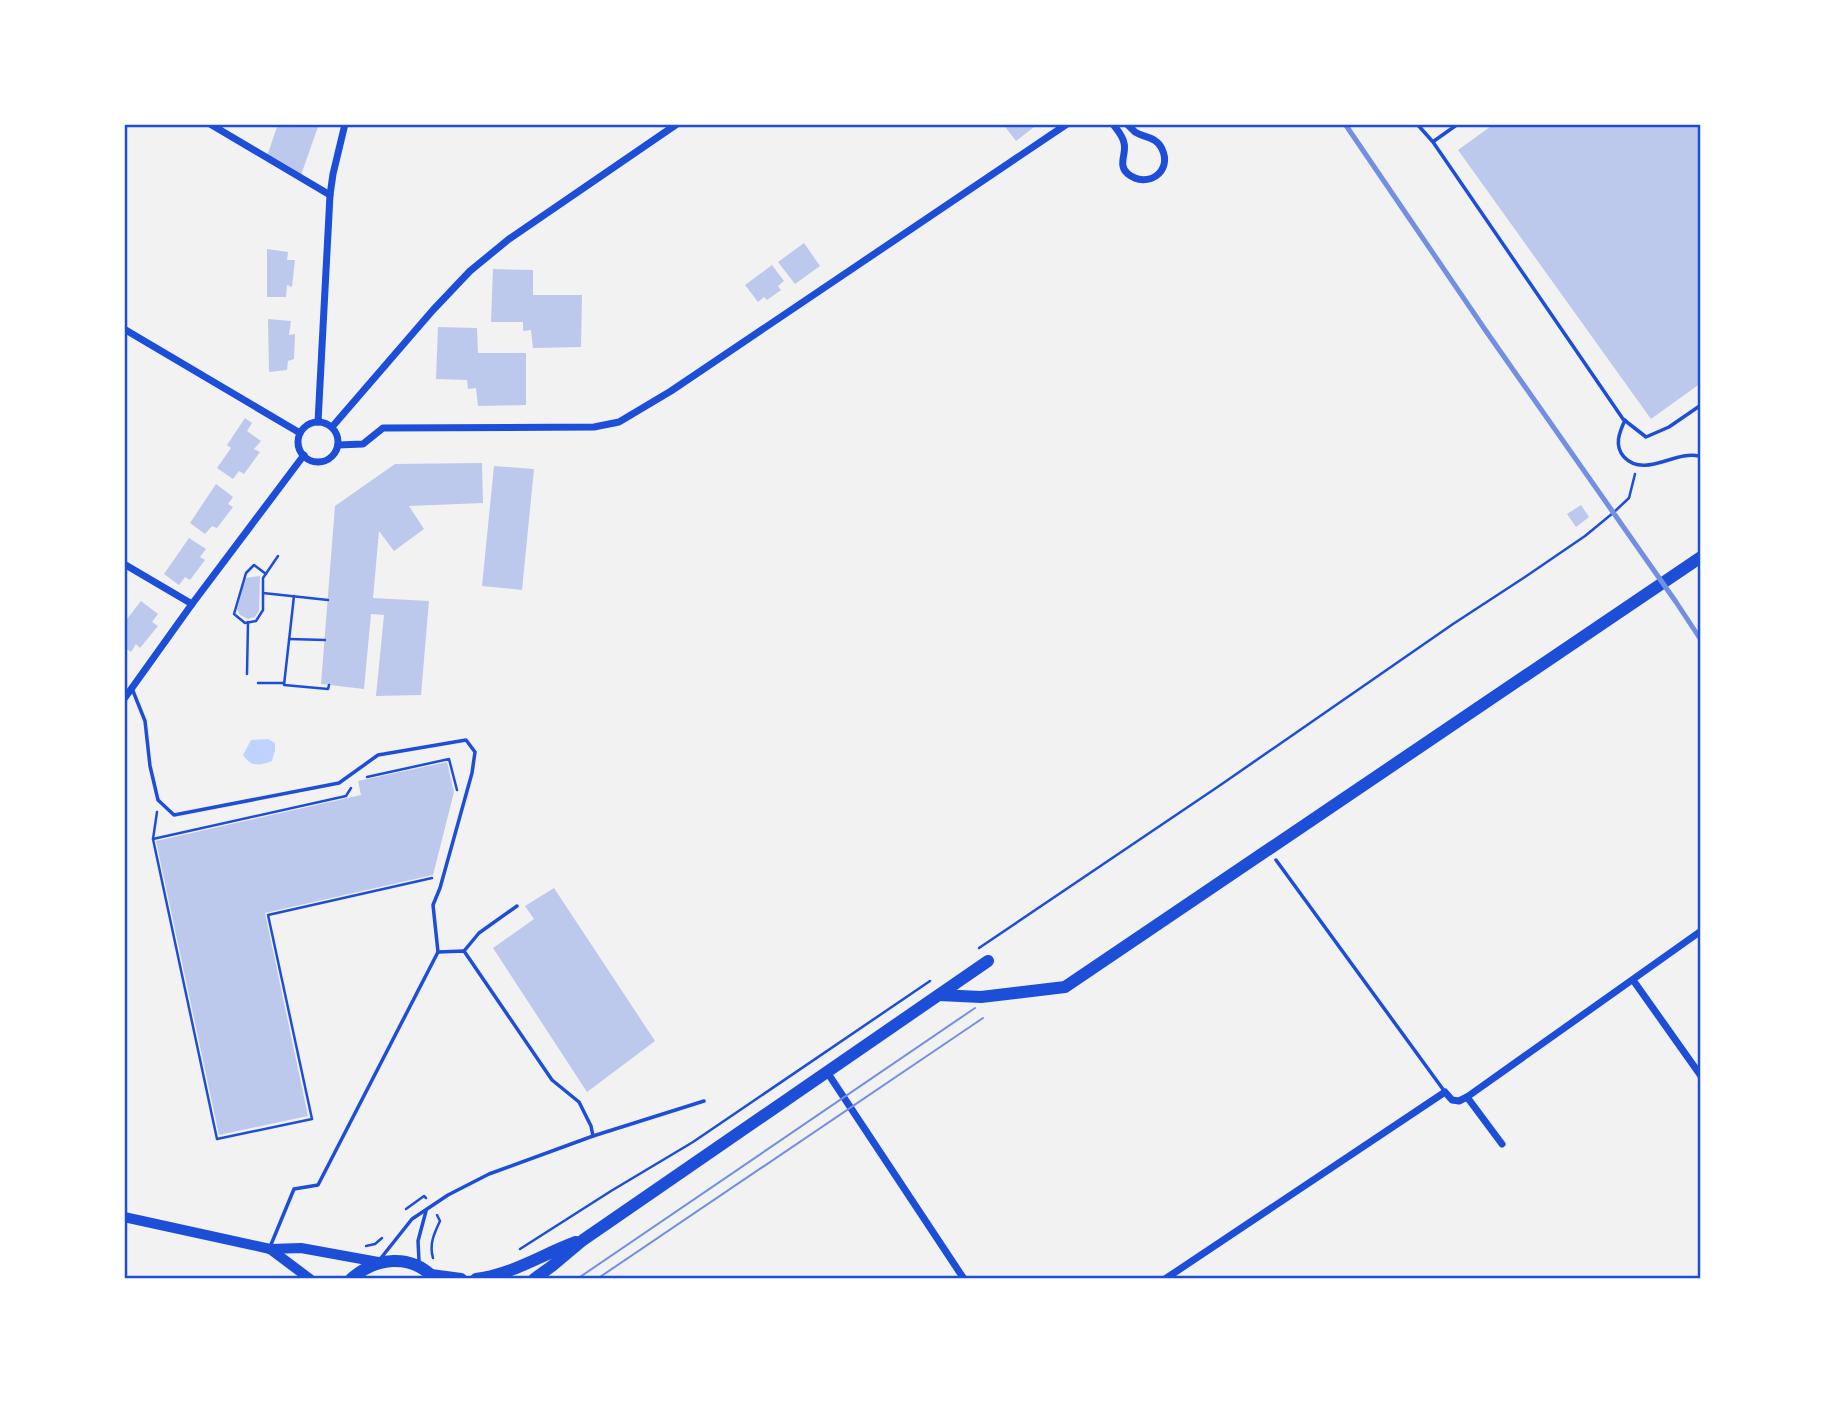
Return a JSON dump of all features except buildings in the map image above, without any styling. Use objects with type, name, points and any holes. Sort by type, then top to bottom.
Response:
[{"type":"main road","points":[[939,995],[981,996],[1065,987],[1701,557]]},
{"type":"main road","points":[[534,1279],[583,1240],[988,961]]},
{"type":"main road","points":[[477,1279],[510,1270],[552,1250],[583,1240]]},
{"type":"main road","points":[[351,1279],[378,1262],[396,1260],[461,1279]]},
{"type":"street","points":[[210,124],[330,195]]},
{"type":"street","points":[[318,422],[330,195],[345,124]]},
{"type":"street","points":[[331,427],[470,271],[509,239],[677,124]]},
{"type":"street","points":[[338,445],[363,444],[383,428],[594,426],[619,422],[671,391],[1067,124]]},
{"type":"street","points":[[1113,124],[1124,141],[1123,166],[1126,173],[1135,178],[1153,179],[1161,173],[1165,162],[1164,151],[1158,142],[1137,133],[1127,124]]},
{"type":"street","points":[[124,329],[300,433]]},
{"type":"street","points":[[318,422],[331,427],[337,435],[338,445],[333,455],[324,461],[313,461],[304,456],[299,445],[300,433],[307,425],[318,422]]},
{"type":"street","points":[[124,699],[304,456]]},
{"type":"street","points":[[124,564],[192,604]]},
{"type":"street","points":[[1165,1279],[1445,1092],[1452,1100],[1459,1101],[1467,1097],[1701,931]]},
{"type":"street","points":[[1633,980],[1701,1076]]},
{"type":"street","points":[[827,1073],[964,1279]]},
{"type":"street","points":[[1467,1097],[1503,1144]]},
{"type":"street","points":[[124,1217],[270,1249],[301,1248],[378,1262]]},
{"type":"street","points":[[270,1249],[310,1279]]},
{"type":"lane","points":[[1417,124],[1433,142],[1625,420],[1646,437],[1669,427],[1701,405]]},
{"type":"lane","points":[[1433,142],[1458,124]]},
{"type":"lane","points":[[1625,420],[1619,434],[1618,449],[1626,460],[1647,467],[1691,454],[1699,456]]},
{"type":"lane","points":[[132,689],[145,721],[150,766],[158,800],[174,815],[339,783],[377,755],[466,740],[475,752],[472,773],[433,905],[438,952],[318,1185],[294,1189],[270,1249]]},
{"type":"lane","points":[[1276,860],[1445,1092]]},
{"type":"lane","points":[[438,952],[464,951],[479,933],[517,906]]},
{"type":"lane","points":[[464,951],[552,1080],[579,1102],[593,1136]]},
{"type":"lane","points":[[378,1262],[407,1225],[427,1209],[489,1174],[593,1136],[704,1101]]},
{"type":"lane","points":[[427,1209],[418,1248],[419,1264],[431,1270]]},
{"type":"path","points":[[977,950],[1585,536],[1629,498],[1637,465]]},
{"type":"path","points":[[266,574],[254,565],[246,573],[234,614],[245,623],[256,621],[263,610],[263,578],[266,574],[278,556]]},
{"type":"path","points":[[263,593],[328,600]]},
{"type":"path","points":[[284,683],[294,596]]},
{"type":"path","points":[[247,674],[248,622]]},
{"type":"path","points":[[289,639],[325,640]]},
{"type":"path","points":[[258,683],[284,683],[328,689],[328,685]]},
{"type":"path","points":[[357,779],[449,759],[457,791]]},
{"type":"path","points":[[153,839],[346,796],[351,788]]},
{"type":"path","points":[[158,800],[153,839],[217,1139],[312,1119],[268,915],[435,878]]},
{"type":"path","points":[[517,1251],[693,1142],[931,981]]},
{"type":"path","points":[[402,1214],[424,1196]]},
{"type":"path","points":[[431,1270],[432,1238],[440,1221]]},
{"type":"path","points":[[363,1247],[375,1244],[386,1235]]},
{"type":"water","points":[[268,739],[275,743],[272,761],[263,764],[249,762],[243,755],[251,740]]},
{"type":"tram line","points":[[577,1279],[975,1008]]},
{"type":"tram line","points":[[597,1279],[983,1018]]},
{"type":"railway","points":[[1345,124],[1701,640]]}]
